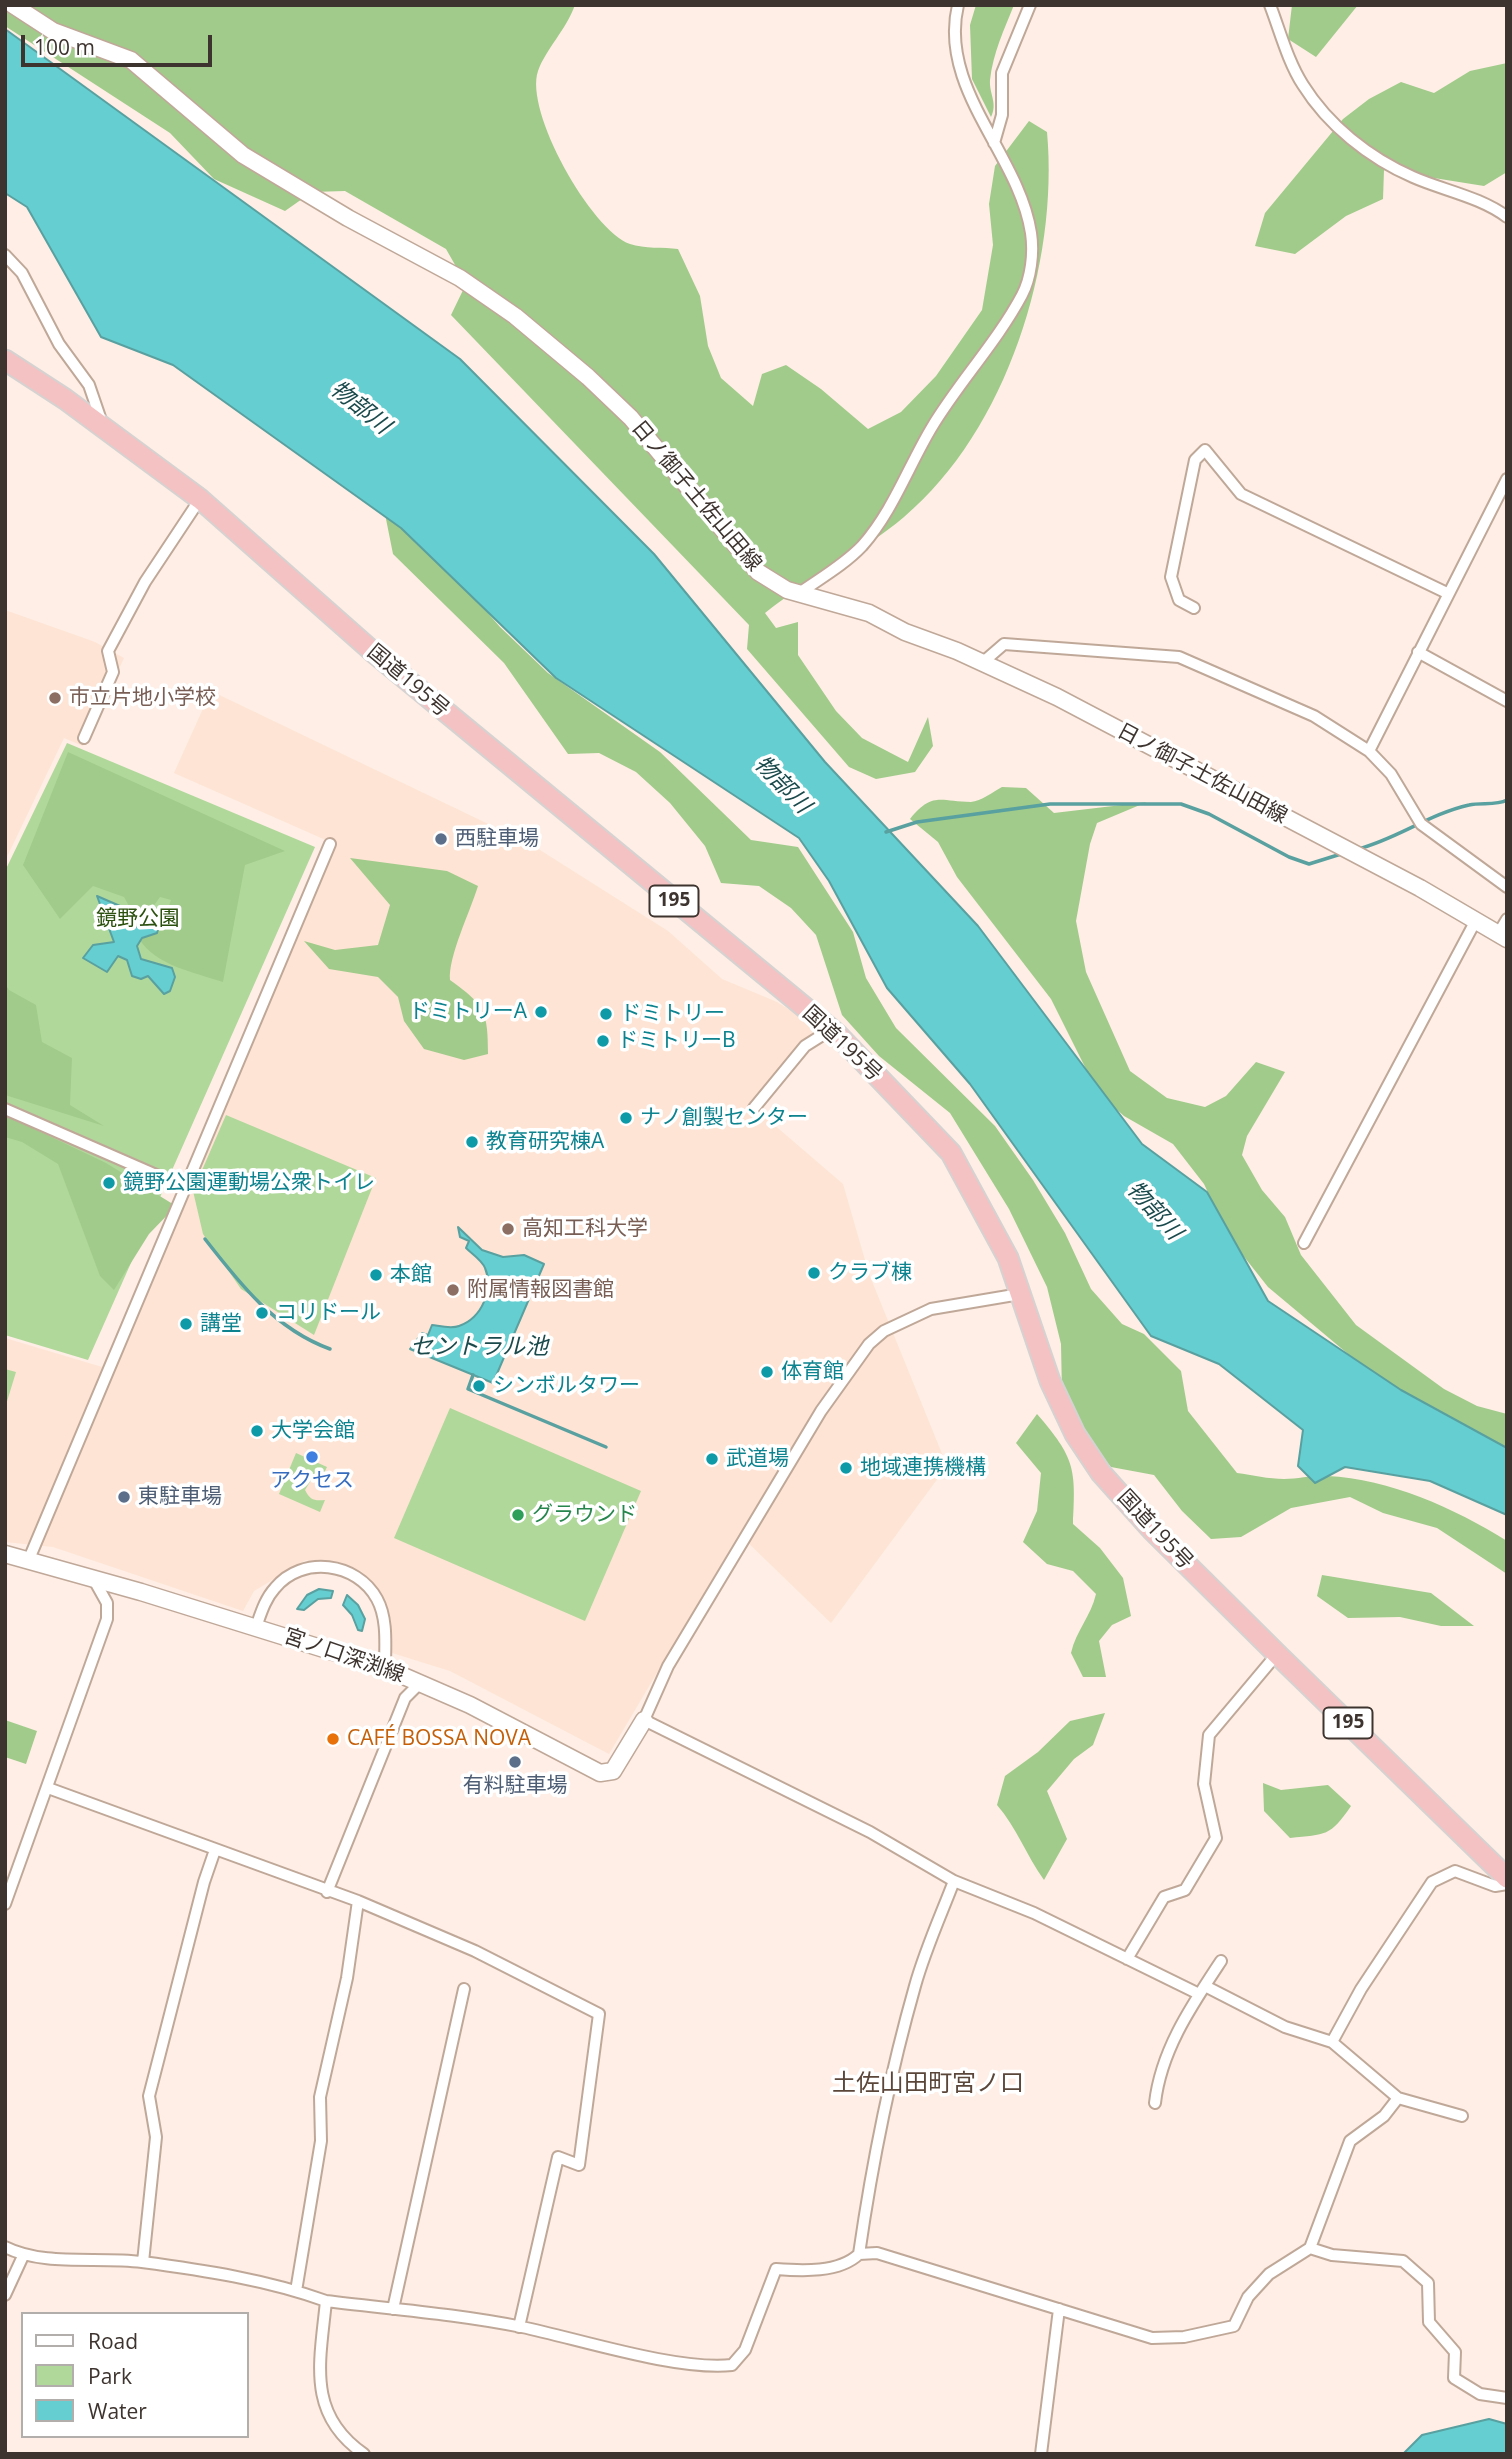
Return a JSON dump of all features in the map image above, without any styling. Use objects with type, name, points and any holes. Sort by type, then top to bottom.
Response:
[{"type":"highway","name":"国道195号","points":[[5,360],[103,426],[200,499],[372,651],[832,1029],[951,1153],[982,1204],[1008,1258],[1050,1381],[1074,1434],[1101,1473],[1152,1530],[1507,1878]]},
{"type":"main road","name":"日ノ御子土佐山田線","points":[[13,5],[53,31],[131,60],[243,155],[348,218],[460,278],[515,316],[588,377],[631,418],[758,572],[797,595],[831,601],[869,614],[1057,697],[1339,846],[1502,936]]},
{"type":"main road","name":"宮ノ口深渕線","points":[[5,1554],[92,1577],[385,1668],[496,1717],[600,1773],[613,1771],[644,1720]]},
{"type":"street","points":[[797,595],[862,546],[894,501],[948,402],[1023,294],[1031,264],[1031,234],[1023,201],[959,71],[952,34],[958,5]]},
{"type":"street","points":[[995,143],[1002,115],[1002,73],[1030,5]]},
{"type":"street","points":[[1270,5],[1301,83],[1322,111],[1348,136],[1373,156],[1402,171],[1507,217]]},
{"type":"street","points":[[5,255],[22,273],[59,344],[89,384],[103,426]]},
{"type":"street","points":[[1194,608],[1179,600],[1171,577],[1195,460],[1205,450],[1241,494],[1447,593]]},
{"type":"street","points":[[1369,751],[1507,479]]},
{"type":"street","points":[[84,738],[113,672],[108,651],[145,582],[200,499]]},
{"type":"street","points":[[982,663],[1004,644],[1068,646],[1179,657],[1314,716],[1369,751],[1391,774],[1421,824],[1507,887]]},
{"type":"street","points":[[1418,652],[1507,701]]},
{"type":"street","points":[[29,1559],[331,844]]},
{"type":"street","points":[[1502,936],[1507,919]]},
{"type":"street","points":[[1304,1243],[1475,922]]},
{"type":"street","points":[[754,1108],[805,1046],[832,1029]]},
{"type":"street","points":[[5,1109],[186,1188]]},
{"type":"street","points":[[1020,1294],[931,1309],[884,1331],[869,1344],[821,1411],[668,1666],[644,1720],[870,1832],[954,1881],[1034,1913],[1127,1959],[1286,2027],[1332,2042],[1398,2098],[1462,2116]]},
{"type":"street","points":[[257,1627],[263,1606],[275,1587],[289,1575],[310,1567],[346,1571],[369,1589],[383,1614],[385,1668]]},
{"type":"street","points":[[5,1904],[107,1619],[107,1603],[92,1577]]},
{"type":"street","points":[[1127,1959],[1164,1897],[1185,1890],[1216,1838],[1204,1784],[1209,1735],[1277,1654]]},
{"type":"street","points":[[327,1892],[405,1698],[420,1683]]},
{"type":"street","points":[[48,1788],[127,1814],[215,1850],[358,1901],[475,1951],[599,2014],[579,2165],[558,2157],[519,2327]]},
{"type":"street","points":[[143,2262],[156,2137],[149,2096],[204,1882],[215,1850]]},
{"type":"street","points":[[1332,2042],[1361,1989],[1432,1882],[1455,1871],[1495,1886],[1507,1884]]},
{"type":"street","points":[[5,2247],[23,2256],[143,2262],[296,2291],[326,2301],[519,2327],[655,2357],[717,2366],[732,2365],[745,2350],[776,2269],[811,2272],[854,2259],[859,2254],[871,2171],[915,1984],[954,1881]]},
{"type":"street","points":[[296,2291],[321,2141],[320,2097],[347,1978],[358,1901]]},
{"type":"street","points":[[1155,2103],[1158,2076],[1202,1990],[1221,1961]]},
{"type":"street","points":[[393,2309],[464,1989]]},
{"type":"street","points":[[859,2254],[877,2253],[1152,2338],[1184,2337],[1234,2326],[1248,2297],[1269,2274],[1310,2248],[1350,2141],[1384,2116],[1398,2098]]},
{"type":"street","points":[[1310,2248],[1332,2255],[1404,2261],[1429,2283],[1429,2322],[1455,2352],[1454,2378],[1480,2394],[1507,2398]]},
{"type":"street","points":[[5,2295],[23,2256]]},
{"type":"street","points":[[326,2301],[320,2398],[338,2431],[364,2454]]},
{"type":"street","points":[[1041,2454],[1059,2309]]},
{"type":"shaded area","name":"市立片地小学校","points":[[5,610],[95,642],[124,658],[83,746],[64,738],[5,861]]},
{"type":"shaded area","name":"高知工科大学","points":[[211,691],[532,845],[668,931],[722,979],[777,1002],[819,1028],[758,1111],[843,1184],[869,1274],[947,1466],[831,1623],[739,1534],[609,1754],[450,1671],[389,1652],[385,1602],[361,1571],[306,1560],[254,1591],[243,1611],[53,1547],[5,1542],[5,1338],[102,1367],[328,841],[174,773]]},
{"type":"green space","points":[[5,5],[575,5],[538,71],[536,89],[551,140],[580,194],[614,234],[630,244],[678,249],[700,296],[708,346],[721,378],[753,406],[762,374],[786,365],[821,389],[868,429],[901,412],[936,376],[982,310],[993,245],[989,204],[995,166],[1029,121],[1047,132],[1049,183],[1044,235],[1034,288],[1019,341],[998,391],[971,439],[940,481],[904,517],[765,613],[776,628],[798,622],[798,655],[836,711],[862,738],[908,762],[928,717],[933,746],[915,772],[876,779],[849,767],[747,649],[749,625],[451,315],[466,284],[446,249],[345,191],[312,192],[285,211],[214,179],[170,133],[5,26]]},
{"type":"green space","points":[[976,5],[1014,5],[991,70],[990,85],[994,107],[991,117],[972,79],[970,25]]},
{"type":"green space","points":[[1292,5],[1358,5],[1316,57],[1288,39]]},
{"type":"green space","points":[[1507,63],[1507,172],[1484,186],[1384,170],[1383,199],[1346,216],[1295,254],[1255,246],[1265,213],[1343,119],[1369,99],[1401,82],[1434,93],[1470,71]]},
{"type":"green space","points":[[385,514],[417,531],[500,627],[548,673],[660,752],[751,840],[798,847],[853,932],[866,978],[896,1028],[995,1126],[1033,1180],[1065,1233],[1091,1289],[1122,1324],[1144,1334],[1181,1371],[1188,1411],[1237,1473],[1278,1479],[1322,1476],[1351,1478],[1421,1497],[1465,1517],[1507,1541],[1507,1574],[1437,1528],[1383,1513],[1350,1497],[1291,1508],[1241,1537],[1211,1539],[1182,1511],[1154,1475],[1111,1467],[1082,1435],[1062,1393],[1061,1344],[1047,1287],[1009,1209],[950,1113],[879,1056],[842,1015],[816,935],[791,908],[759,886],[721,883],[705,846],[670,803],[636,772],[599,753],[568,754],[504,663],[393,554]]},
{"type":"green space","name":"鏡野公園","points":[[67,743],[315,847],[88,1360],[5,1335],[5,871]]},
{"type":"green space","points":[[68,752],[285,851],[245,865],[223,982],[166,962],[139,939],[160,931],[171,900],[160,897],[147,915],[135,917],[124,897],[93,886],[60,919],[23,865]]},
{"type":"green space","points":[[1002,787],[1026,788],[1054,813],[1147,802],[1097,823],[1090,844],[1076,921],[1086,972],[1130,1071],[1167,1098],[1205,1107],[1226,1096],[1256,1062],[1285,1072],[1247,1136],[1242,1155],[1262,1190],[1285,1217],[1301,1255],[1356,1325],[1444,1389],[1477,1406],[1507,1414],[1507,1450],[1471,1440],[1372,1374],[1268,1287],[1230,1239],[1204,1184],[1173,1144],[1124,1116],[1098,1093],[1051,999],[957,877],[938,842],[910,819],[931,801],[971,802]]},
{"type":"green space","points":[[350,858],[447,871],[478,886],[452,959],[450,980],[471,996],[482,1011],[487,1028],[488,1054],[464,1060],[424,1049],[404,1021],[398,997],[378,977],[329,969],[304,941],[335,950],[378,945],[390,905]]},
{"type":"green space","points":[[5,984],[9,990],[36,1005],[42,1042],[72,1058],[70,1105],[104,1126],[5,1095]]},
{"type":"green space","points":[[5,1115],[106,1163],[176,1206],[149,1234],[114,1290],[100,1276],[58,1164],[22,1142],[5,1137]]},
{"type":"green space","points":[[226,1115],[376,1178],[314,1335],[241,1289],[203,1234],[193,1191]]},
{"type":"green space","points":[[5,1369],[16,1372],[5,1408]]},
{"type":"green space","name":"グラウンド","points":[[450,1408],[641,1491],[585,1621],[394,1538]]},
{"type":"green space","points":[[1037,1414],[1059,1442],[1070,1464],[1074,1489],[1073,1524],[1100,1548],[1123,1578],[1131,1616],[1112,1625],[1099,1641],[1106,1677],[1083,1677],[1071,1653],[1096,1594],[1073,1571],[1047,1564],[1023,1542],[1037,1511],[1041,1473],[1016,1443]]},
{"type":"green space","points":[[296,1453],[327,1467],[324,1473],[313,1477],[305,1490],[313,1499],[325,1500],[320,1512],[279,1494]]},
{"type":"green space","points":[[1322,1575],[1431,1593],[1474,1626],[1441,1626],[1400,1617],[1348,1618],[1317,1596]]},
{"type":"green space","points":[[1105,1713],[1093,1745],[1074,1759],[1047,1791],[1067,1839],[1044,1880],[997,1805],[1005,1776],[1038,1752],[1070,1721]]},
{"type":"green space","points":[[5,1720],[37,1731],[26,1764],[5,1757]]},
{"type":"green space","points":[[1263,1783],[1281,1790],[1328,1785],[1351,1806],[1332,1829],[1312,1836],[1290,1838],[1264,1811]]},
{"type":"water","name":"物部川","points":[[5,29],[460,359],[654,554],[825,762],[978,926],[1142,1144],[1207,1192],[1268,1301],[1401,1390],[1507,1448],[1507,1515],[1430,1481],[1345,1467],[1315,1483],[1298,1466],[1303,1430],[1219,1364],[1151,1336],[970,1084],[887,988],[829,881],[799,838],[556,678],[401,528],[173,365],[101,337],[27,207],[5,193]]},
{"type":"water","points":[[97,896],[120,906],[125,919],[135,927],[155,924],[165,907],[157,933],[142,938],[137,946],[141,959],[172,968],[175,977],[170,991],[164,994],[148,976],[141,979],[132,976],[127,960],[118,956],[107,972],[83,958],[93,945],[114,942]]},
{"type":"water","name":"セントラル池","points":[[458,1227],[482,1250],[503,1257],[524,1255],[544,1264],[493,1383],[410,1349],[422,1333],[428,1335],[432,1325],[459,1326],[474,1317],[484,1302],[488,1285],[485,1268],[466,1248],[469,1241],[460,1237]]},
{"type":"water","points":[[319,1589],[333,1591],[331,1598],[318,1599],[304,1610],[297,1609],[307,1595]]},
{"type":"water","points":[[347,1595],[358,1605],[365,1619],[362,1631],[358,1630],[352,1615],[343,1605]]},
{"type":"water","points":[[1489,2419],[1507,2424],[1507,2454],[1403,2454],[1422,2435]]},
{"type":"waterway","points":[[1358,849],[1454,809],[1507,800]]},
{"type":"waterway","points":[[886,832],[917,822],[1050,804],[1181,804],[1209,814],[1289,857],[1309,864],[1341,854]]},
{"type":"waterway","points":[[205,1239],[260,1303],[292,1330],[330,1349]]},
{"type":"waterway","points":[[473,1375],[468,1389],[606,1447]]},
{"type":"place","name":"市立片地小学校","points":[[55,698]]},
{"type":"place","name":"西駐車場","points":[[441,839]]},
{"type":"place","name":"ドミトリーA","points":[[541,1012]]},
{"type":"place","name":"ドミトリー","points":[[606,1014]]},
{"type":"place","name":"ドミトリーB","points":[[603,1041]]},
{"type":"place","name":"ナノ創製センター","points":[[626,1118]]},
{"type":"place","name":"教育研究棟A","points":[[472,1142]]},
{"type":"place","name":"鏡野公園運動場公衆トイレ","points":[[109,1183]]},
{"type":"place","name":"高知工科大学","points":[[508,1229]]},
{"type":"place","name":"クラブ棟","points":[[814,1273]]},
{"type":"place","name":"本館","points":[[376,1275]]},
{"type":"place","name":"附属情報図書館","points":[[453,1290]]},
{"type":"place","name":"コリドール","points":[[262,1313]]},
{"type":"place","name":"講堂","points":[[186,1324]]},
{"type":"place","name":"体育館","points":[[767,1372]]},
{"type":"place","name":"シンボルタワー","points":[[479,1386]]},
{"type":"place","name":"大学会館","points":[[257,1431]]},
{"type":"place","name":"アクセス","points":[[312,1457]]},
{"type":"place","name":"武道場","points":[[712,1459]]},
{"type":"place","name":"地域連携機構","points":[[846,1468]]},
{"type":"place","name":"東駐車場","points":[[124,1497]]},
{"type":"place","name":"グラウンド","points":[[518,1515]]},
{"type":"place","name":"CAFÉ BOSSA NOVA","points":[[333,1739]]},
{"type":"place","name":"有料駐車場","points":[[515,1762]]},
{"type":"district","name":"土佐山田町宮ノ口","points":[[928,2084]]}]
